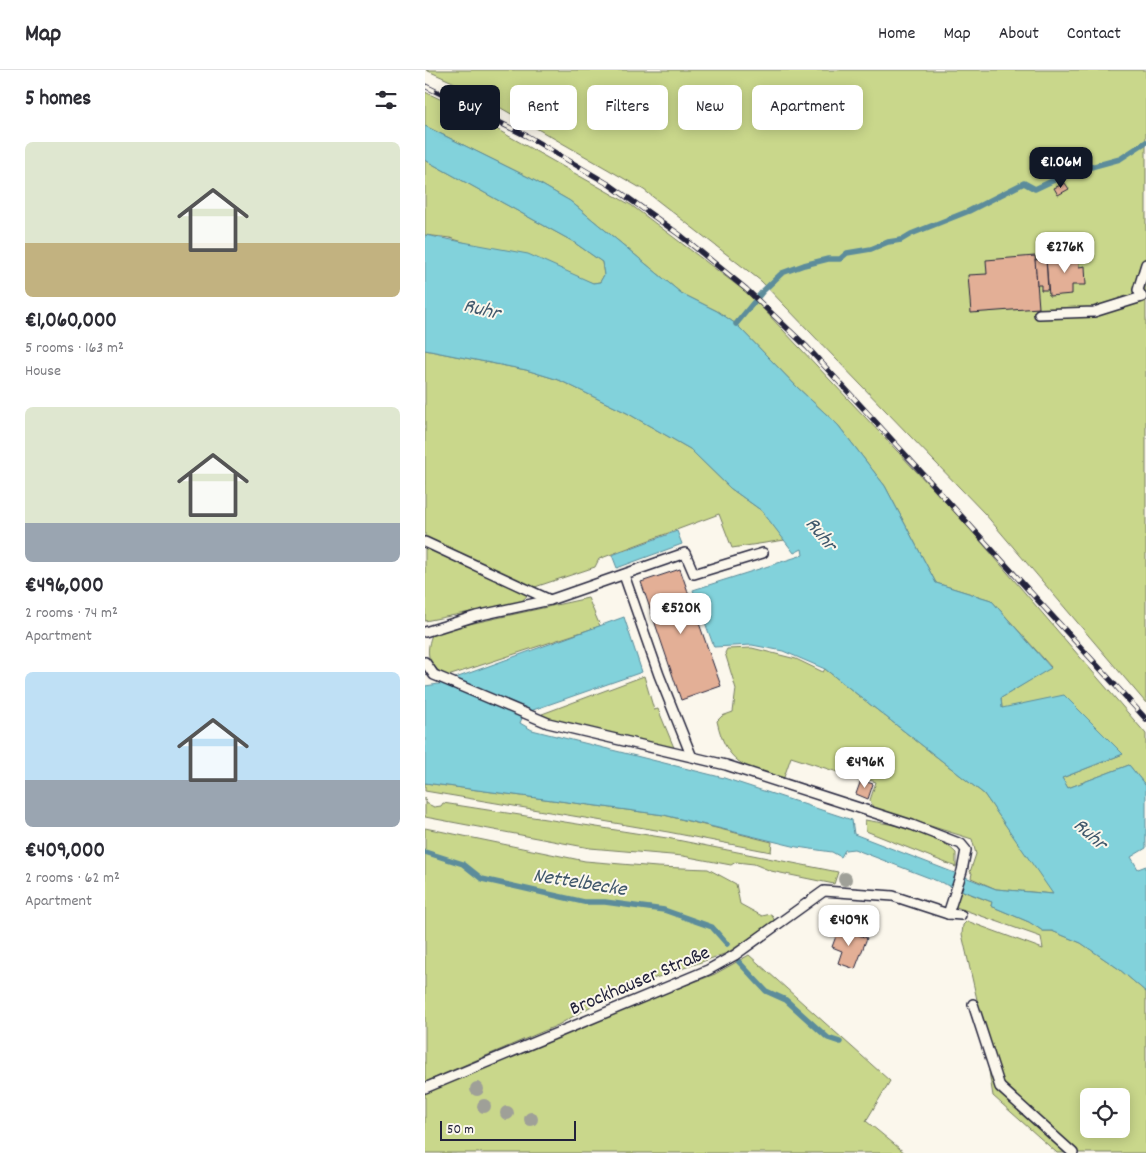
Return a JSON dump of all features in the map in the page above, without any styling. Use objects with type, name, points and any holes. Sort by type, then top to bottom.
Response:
[{"type":"lane","points":[[1039,314],[1095,312],[1140,294],[1146,264]]},
{"type":"lane","points":[[425,542],[550,600]]},
{"type":"lane","points":[[425,631],[550,600],[685,553],[694,574],[763,553]]},
{"type":"lane","points":[[624,574],[659,675],[691,755]]},
{"type":"lane","points":[[425,662],[439,677],[540,719],[726,764],[912,825],[961,844],[966,850],[963,871],[948,914]]},
{"type":"lane","name":"Brockhauser Straße","points":[[425,1088],[708,970],[735,955],[824,891],[893,896],[948,914],[961,915]]},
{"type":"lane","points":[[973,1004],[1000,1087],[1073,1153]]},
{"type":"green space","points":[[426,70],[1146,70],[1146,703],[985,514],[761,281],[644,190],[539,130],[577,130],[577,85],[510,85],[510,113],[500,107],[500,85],[459,85]]},
{"type":"green space","points":[[425,92],[440,99],[440,130],[498,130],[631,205],[750,295],[965,523],[1146,734],[1146,786],[1129,765],[1068,788],[1062,778],[1123,754],[1002,708],[1001,698],[1051,667],[991,600],[936,583],[885,486],[838,425],[798,388],[736,324],[717,311],[681,293],[570,201],[530,178],[425,126]]},
{"type":"green space","points":[[425,160],[572,241],[602,262],[604,275],[600,282],[593,283],[450,238],[425,235]]},
{"type":"green space","points":[[425,350],[526,370],[559,380],[627,413],[690,449],[730,488],[762,511],[785,540],[732,548],[719,514],[599,559],[595,567],[535,587],[521,602],[425,621]]},
{"type":"green space","points":[[588,598],[600,626],[448,676],[435,668],[429,658],[430,639],[433,632]]},
{"type":"green space","points":[[752,648],[796,659],[823,672],[825,669],[984,794],[1054,894],[996,889],[971,878],[972,873],[970,872],[976,854],[972,839],[873,808],[870,800],[876,782],[853,777],[791,757],[783,780],[758,772],[739,762],[726,746],[717,721],[722,716],[733,712],[736,689],[725,653],[727,649]]},
{"type":"green space","points":[[644,676],[654,710],[658,709],[675,750],[546,719],[542,714]]},
{"type":"green space","points":[[425,783],[664,815],[772,842],[771,852],[668,832],[425,791]]},
{"type":"green space","points":[[425,797],[426,803],[434,807],[441,806],[443,803],[667,838],[838,872],[834,884],[771,871],[754,864],[736,862],[731,865],[683,856],[590,848],[425,817]]},
{"type":"green space","points":[[865,820],[913,830],[937,839],[956,853],[956,867],[866,831]]},
{"type":"green space","points":[[425,828],[585,861],[708,869],[736,884],[740,904],[762,916],[771,914],[775,921],[727,953],[618,991],[558,1025],[425,1082]]},
{"type":"green space","points":[[962,891],[992,902],[991,906],[1029,922],[1043,931],[1052,931],[1081,943],[1119,969],[1146,992],[1146,1153],[1057,1153],[993,1096],[978,1004],[962,934],[963,925],[967,921],[1043,949],[1041,937],[956,907],[957,899]]},
{"type":"green space","points":[[749,955],[890,1081],[866,1121],[905,1153],[425,1153],[425,1092],[632,1006],[715,974]]},
{"type":"water","name":"Ruhr","points":[[425,126],[530,178],[570,201],[681,293],[717,311],[736,324],[798,388],[838,425],[885,486],[936,583],[991,600],[1051,668],[1001,698],[1002,708],[1064,695],[1123,754],[1062,778],[1068,788],[1129,765],[1146,786],[1146,848],[1131,857],[1138,869],[1146,866],[1146,992],[1119,969],[1081,943],[1052,931],[1043,931],[1029,922],[991,906],[992,902],[854,849],[845,850],[841,857],[832,852],[797,847],[664,815],[425,783],[425,686],[439,684],[624,617],[642,672],[533,710],[522,718],[520,723],[532,730],[724,778],[852,820],[854,834],[996,889],[1053,894],[984,794],[825,669],[783,651],[752,645],[714,647],[693,590],[803,555],[802,549],[794,553],[762,511],[730,488],[690,449],[627,413],[559,380],[526,370],[425,350],[425,235],[528,254],[593,283],[600,282],[604,275],[602,262],[572,241],[425,160]]},
{"type":"water","points":[[677,531],[682,544],[617,568],[612,555]]},
{"type":"building","points":[[1065,183],[1069,189],[1058,195],[1054,188]]},
{"type":"building","points":[[1078,252],[1079,267],[1085,266],[1086,285],[1072,285],[1072,294],[1049,296],[1046,259],[1060,258],[1059,254]]},
{"type":"building","points":[[1035,256],[1039,308],[971,313],[968,275],[987,274],[986,260]]},
{"type":"building","points":[[1046,259],[1048,290],[1041,290],[1041,285],[1037,285],[1035,260]]},
{"type":"building","points":[[680,569],[721,686],[681,700],[641,582]]},
{"type":"building","points":[[861,780],[873,784],[868,799],[856,794]]},
{"type":"building","points":[[839,928],[867,938],[855,969],[838,963],[842,951],[832,947]]},
{"type":"waterway","points":[[736,324],[763,291],[782,273],[828,259],[840,259],[847,253],[871,249],[888,242],[901,240],[911,234],[969,211],[1024,183],[1035,189],[1069,173],[1120,159],[1146,142]]},
{"type":"waterway","name":"Nettelbecke","points":[[425,852],[463,864],[482,879],[584,902],[605,902],[664,910],[712,927],[727,944]]},
{"type":"waterway","name":"Nettelbecke","points":[[739,962],[766,991],[786,1000],[828,1038],[840,1042]]},
{"type":"railway","points":[[425,86],[527,136],[610,185],[680,235],[746,289],[807,347],[1146,719]]}]
